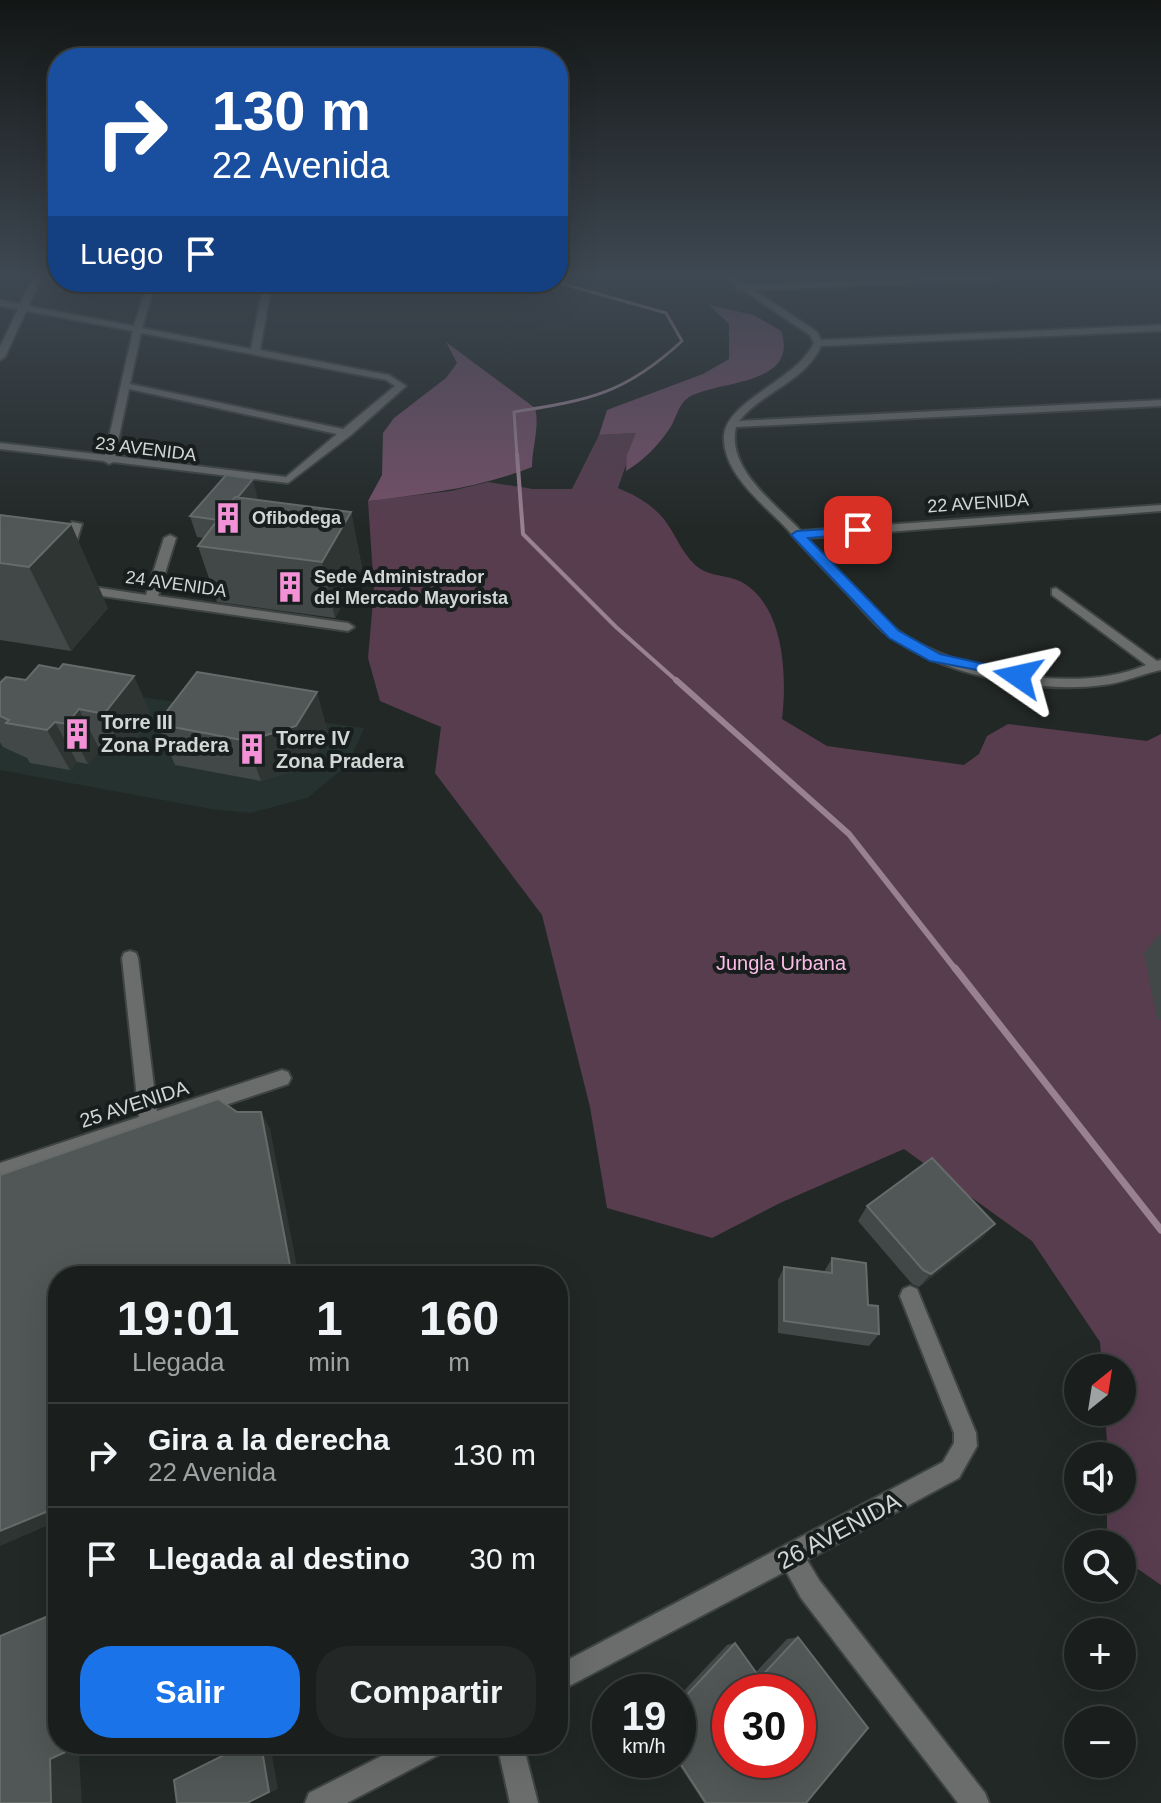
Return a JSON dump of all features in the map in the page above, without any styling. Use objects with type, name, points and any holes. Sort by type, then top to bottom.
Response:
[{"type":"street","points":[[109,461],[131,362]]},
{"type":"street","points":[[128,386],[347,433],[401,386],[389,378],[310,362]]},
{"type":"street","points":[[810,362],[758,397],[733,424],[729,433],[731,450],[750,483],[894,634],[935,658],[992,672],[1070,684],[1120,679],[1159,666]]},
{"type":"street","points":[[733,424],[1161,403]]},
{"type":"street","name":"23 AVENIDA","points":[[0,446],[288,480],[347,433]]},
{"type":"street","name":"22 AVENIDA","points":[[797,535],[1161,508]]},
{"type":"street","points":[[64,562],[76,524]]},
{"type":"street","points":[[151,599],[170,538]]},
{"type":"street","name":"24 AVENIDA","points":[[73,588],[348,627]]},
{"type":"street","points":[[1056,592],[1159,666]]},
{"type":"street","points":[[130,958],[149,1122]]},
{"type":"street","name":"25 AVENIDA","points":[[0,1172],[282,1078]]},
{"type":"street","name":"26 AVENIDA","points":[[568,1674],[951,1470],[966,1446],[965,1433],[910,1296]]},
{"type":"street","points":[[792,1557],[810,1589],[975,1803]]},
{"type":"street","points":[[319,1803],[414,1754]]},
{"type":"street","points":[[512,1754],[524,1803]]},
{"type":"shaded area","points":[[473,362],[535,408],[537,422],[532,467],[472,485],[368,501],[382,475],[383,433],[394,418],[446,378],[457,363]]},
{"type":"shaded area","points":[[724,362],[779,362],[768,372],[753,378],[689,397],[682,403],[661,441],[626,471],[627,455],[636,433],[599,435],[607,410],[703,374]]},
{"type":"shaded area","points":[[0,678],[364,728],[348,765],[307,798],[250,813],[211,809],[0,770]]},
{"type":"green space","name":"Jungla Urbana","points":[[637,433],[618,488],[642,500],[658,513],[699,568],[740,581],[758,596],[776,627],[780,646],[784,684],[782,719],[827,746],[964,765],[979,754],[987,736],[1008,724],[1147,741],[1161,734],[1161,1585],[1136,1568],[1136,1530],[1107,1530],[1107,1514],[1136,1514],[1136,1442],[1107,1442],[1106,1426],[1136,1426],[1136,1354],[1101,1354],[1100,1342],[1032,1241],[904,1149],[780,1203],[712,1238],[607,1208],[590,1107],[542,915],[435,773],[441,727],[380,701],[368,658],[374,590],[368,501],[451,491],[488,482],[533,489],[572,489],[599,435]]},
{"type":"building","points":[[226,475],[253,479],[218,520],[190,516]]},
{"type":"building","points":[[235,497],[351,512],[322,562],[198,546]]},
{"type":"building","points":[[0,515],[71,524],[29,567],[0,563]]},
{"type":"building","points":[[63,664],[134,676],[104,714],[79,709],[67,724],[55,722],[47,730],[6,723],[9,720],[0,716],[0,683],[6,677],[26,680],[39,665],[59,669]]},
{"type":"building","points":[[197,672],[317,692],[296,726],[247,741],[157,724]]},
{"type":"building","points":[[218,1099],[237,1112],[261,1112],[290,1266],[48,1266],[48,1511],[0,1531],[0,1175]]},
{"type":"building","points":[[932,1158],[995,1224],[931,1274],[923,1270],[867,1206]]},
{"type":"building","points":[[832,1258],[866,1263],[868,1305],[878,1306],[879,1334],[784,1321],[784,1267],[832,1273]]},
{"type":"building","points":[[48,1616],[48,1754],[61,1754],[50,1759],[51,1803],[0,1803],[0,1636]]},
{"type":"building","points":[[798,1637],[868,1728],[806,1803],[706,1803],[690,1778],[696,1778],[696,1685],[735,1643],[757,1674],[712,1674],[712,1778],[816,1778],[816,1674],[764,1674]]},
{"type":"building","points":[[226,1754],[263,1754],[269,1792],[247,1803],[177,1803],[174,1780]]},
{"type":"waterway","points":[[517,456],[514,412],[605,392],[624,384],[657,362]]},
{"type":"waterway","points":[[517,454],[523,534],[616,627],[678,682]]},
{"type":"waterway","points":[[676,680],[849,834],[956,970]]},
{"type":"waterway","points":[[955,968],[1161,1230]]},
{"type":"place","name":"Ofibodega","points":[[228,518]]},
{"type":"place","name":"Sede Administrador del Mercado Mayorista","points":[[290,587]]},
{"type":"place","name":"Torre III Zona Pradera","points":[[77,734]]},
{"type":"place","name":"Torre IV Zona Pradera","points":[[252,749]]},
{"type":"route","points":[[858,530],[797,535],[894,634],[935,658],[1018,676]]}]
